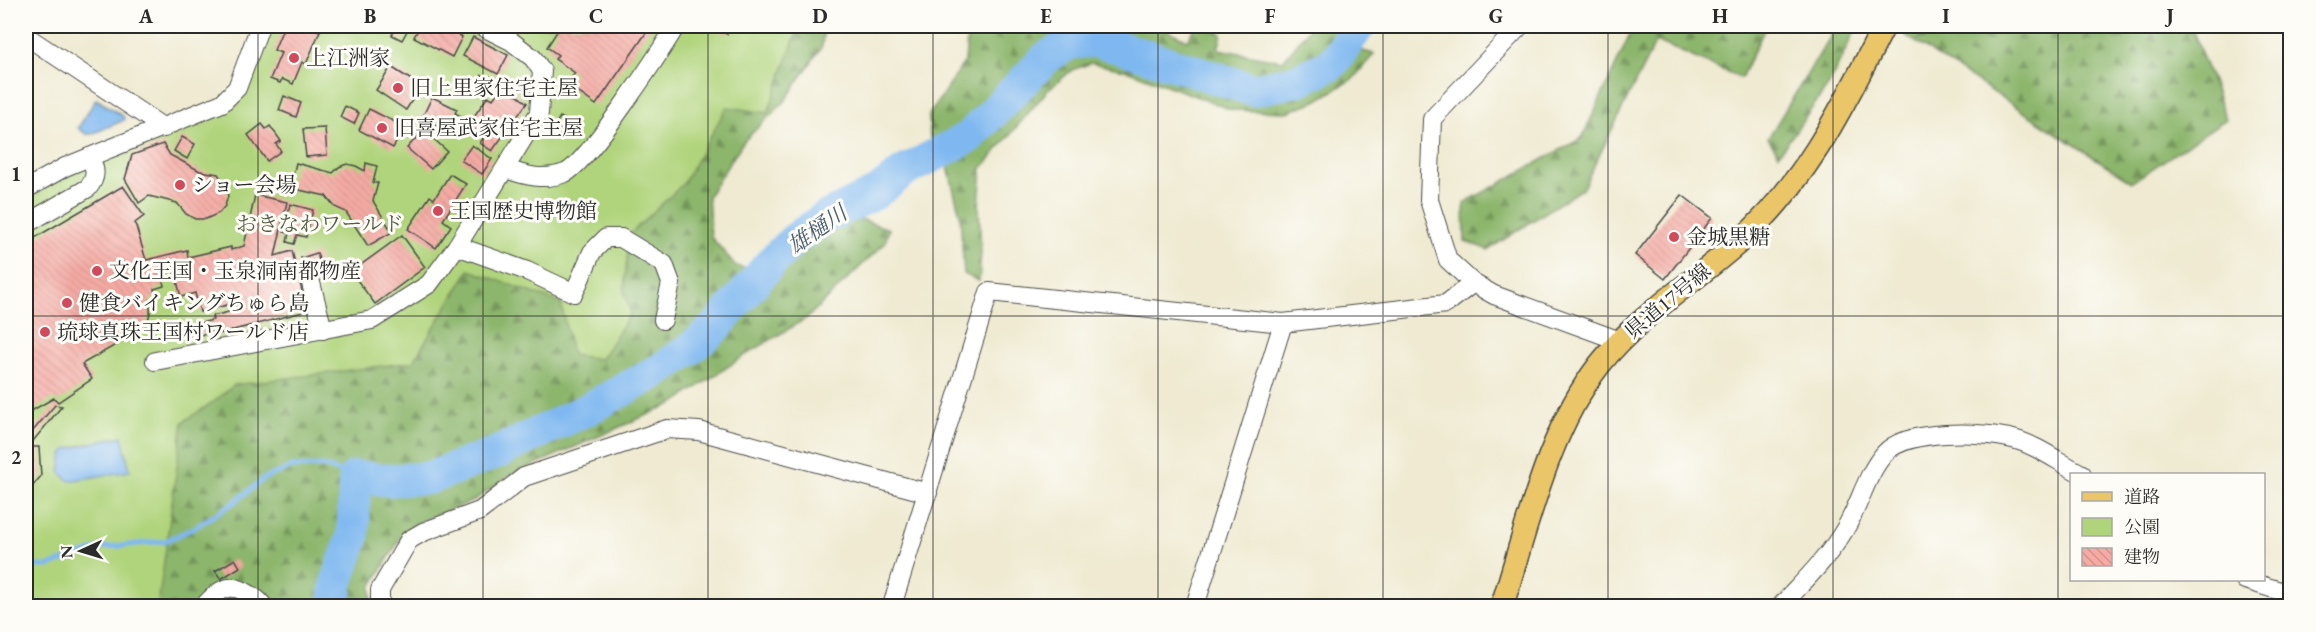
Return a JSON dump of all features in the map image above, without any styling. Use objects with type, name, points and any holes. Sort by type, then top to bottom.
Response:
[{"type":"main road","name":"県道17号線","points":[[1502,606],[1560,430],[1599,365],[1620,341],[1740,242],[1779,202],[1819,149],[1884,26]]},
{"type":"street","points":[[26,189],[65,167],[222,103],[237,88],[260,26]]},
{"type":"street","points":[[155,361],[372,320],[429,284],[457,246],[539,113],[542,71],[533,58],[511,40],[481,26]]},
{"type":"street","points":[[506,169],[528,177],[548,178],[567,173],[587,154],[676,26]]},
{"type":"street","points":[[1520,26],[1432,119],[1429,200],[1448,260],[1473,283],[1494,295],[1620,341]]},
{"type":"street","points":[[26,36],[164,128]]},
{"type":"street","points":[[26,224],[88,188],[95,180],[96,169],[90,157]]},
{"type":"street","points":[[457,246],[527,271],[574,293],[591,252],[606,238],[621,238],[664,264],[671,283],[663,320]]},
{"type":"street","points":[[311,283],[323,330]]},
{"type":"street","points":[[892,606],[989,292],[1283,323],[1446,304],[1473,283]]},
{"type":"street","points":[[1196,606],[1283,323]]},
{"type":"street","points":[[380,606],[380,590],[409,540],[423,532],[480,511],[524,477],[667,429],[699,431],[928,493]]},
{"type":"street","points":[[1781,606],[1825,558],[1846,529],[1874,467],[1887,451],[1902,441],[1924,435],[1980,435],[2013,439],[2080,473]]},
{"type":"street","points":[[2251,581],[2290,594]]},
{"type":"street","points":[[204,606],[214,595],[229,587],[239,588],[260,600],[263,606]]},
{"type":"green space","name":"おきなわワールド","points":[[264,26],[799,26],[768,113],[727,107],[683,184],[629,235],[624,292],[631,313],[601,359],[572,355],[561,303],[469,270],[413,362],[234,385],[183,422],[158,606],[26,606],[26,199],[83,166],[233,102]]},
{"type":"green space","points":[[738,26],[824,26],[822,46],[785,101],[743,142],[708,196],[711,237],[736,266],[751,270],[780,232],[852,216],[889,229],[885,243],[807,318],[744,356],[674,403],[509,476],[473,501],[414,524],[400,539],[371,587],[372,606],[26,606],[169,387],[467,259],[553,272]]},
{"type":"green space","points":[[968,26],[1157,26],[1188,40],[1196,26],[1204,26],[1222,34],[1218,49],[1283,61],[1311,26],[1338,26],[1333,45],[1292,88],[1315,88],[1360,50],[1374,54],[1354,78],[1318,100],[1287,112],[1232,110],[1129,71],[1091,63],[1072,70],[1047,91],[982,168],[979,206],[981,253],[979,281],[964,274],[960,215],[948,167],[930,145],[929,115],[965,61]]},
{"type":"green space","points":[[1634,26],[1766,26],[1741,78],[1656,41],[1583,188],[1488,250],[1465,241],[1464,203],[1582,138]]},
{"type":"green space","points":[[1837,26],[1857,26],[1828,86],[1779,154],[1768,138]]},
{"type":"green space","points":[[1910,26],[2191,26],[2226,119],[2132,182],[1905,35]]},
{"type":"water","points":[[96,99],[124,117],[124,120],[92,134],[86,134],[78,128]]},
{"type":"water","points":[[122,436],[130,471],[69,481],[60,472],[63,454],[67,449]]},
{"type":"building","name":"上江洲家","points":[[284,26],[305,26],[320,31],[306,64],[302,62],[293,84],[282,79],[280,83],[270,79],[281,53],[274,50]]},
{"type":"building","points":[[397,26],[408,29],[402,40],[392,35]]},
{"type":"building","points":[[420,26],[440,26],[462,37],[452,57],[414,37]]},
{"type":"building","points":[[557,26],[651,26],[596,105],[567,84],[575,73],[555,59],[558,55],[547,47],[558,30],[555,28]]},
{"type":"building","points":[[706,26],[730,26],[727,34]]},
{"type":"building","points":[[473,37],[508,55],[498,74],[463,56]]},
{"type":"building","name":"旧上里家住宅主屋","points":[[391,67],[421,86],[406,110],[376,90]]},
{"type":"building","points":[[482,75],[495,78],[492,92],[478,89]]},
{"type":"building","points":[[503,85],[527,103],[492,151],[480,143],[484,137],[468,125],[488,96],[493,99]]},
{"type":"building","points":[[284,96],[301,103],[296,117],[279,110]]},
{"type":"building","points":[[432,97],[457,109],[455,113],[461,116],[455,129],[449,126],[446,131],[422,118]]},
{"type":"building","points":[[345,106],[359,113],[354,124],[340,117]]},
{"type":"building","name":"旧喜屋武家住宅主屋","points":[[369,109],[405,127],[393,148],[359,130]]},
{"type":"building","points":[[560,117],[566,120],[559,133],[552,130]]},
{"type":"building","points":[[262,124],[266,129],[270,126],[281,141],[276,144],[281,151],[267,161],[248,135]]},
{"type":"building","points":[[325,128],[327,155],[306,157],[303,129]]},
{"type":"building","points":[[424,130],[447,151],[431,169],[407,148]]},
{"type":"building","points":[[182,137],[195,144],[187,159],[174,151]]},
{"type":"building","points":[[163,144],[170,155],[200,171],[218,174],[225,184],[228,196],[225,206],[219,213],[206,219],[195,219],[186,214],[177,203],[149,196],[139,203],[125,179],[132,155]]},
{"type":"building","points":[[472,145],[492,159],[482,174],[461,160]]},
{"type":"building","points":[[296,163],[333,173],[339,167],[347,164],[365,171],[366,163],[377,166],[373,183],[378,183],[373,201],[392,232],[368,246],[346,212],[335,207],[326,196],[290,188]]},
{"type":"building","points":[[450,174],[466,184],[443,220],[451,226],[436,248],[408,229],[430,196],[434,199]]},
{"type":"building","points":[[123,186],[144,216],[135,223],[146,260],[187,250],[188,257],[244,246],[255,195],[287,202],[275,256],[292,251],[307,311],[218,334],[217,331],[187,338],[184,327],[213,320],[212,316],[237,310],[235,303],[200,312],[195,293],[181,297],[172,261],[160,266],[164,286],[154,289],[156,297],[150,300],[147,324],[137,333],[82,364],[92,379],[58,402],[54,398],[26,414],[26,243]]},
{"type":"building","name":"金城黒糖","points":[[1682,195],[1712,218],[1665,279],[1635,255]]},
{"type":"building","points":[[290,204],[313,210],[306,237],[297,235],[294,244],[287,242],[289,233],[284,232]]},
{"type":"building","points":[[402,235],[425,267],[375,304],[351,272]]},
{"type":"building","points":[[317,253],[323,274],[307,279],[301,258]]},
{"type":"building","points":[[55,405],[62,406],[28,447],[39,447],[41,476],[26,494],[26,484],[30,479],[26,479],[26,439]]},
{"type":"building","points":[[235,559],[240,567],[221,579],[215,571]]},
{"type":"waterway","name":"雄樋川","points":[[334,606],[337,582],[353,536],[355,477],[390,480],[429,478],[501,451],[588,409],[658,371],[715,328],[772,261],[795,239],[826,217],[876,193],[903,172],[969,137],[1047,57],[1070,43],[1094,41],[1122,48],[1254,90],[1298,80],[1332,64],[1359,26]]},
{"type":"waterway","points":[[26,566],[48,566],[100,548],[165,541],[194,528],[233,503],[265,478],[292,467],[323,466],[355,477]]},
{"type":"place","name":"上江洲家","points":[[294,58]]},
{"type":"place","name":"旧上里家住宅主屋","points":[[398,88]]},
{"type":"place","name":"旧喜屋武家住宅主屋","points":[[382,128]]},
{"type":"place","name":"ショー会場","points":[[180,185]]},
{"type":"place","name":"王国歴史博物館","points":[[438,211]]},
{"type":"place","name":"金城黒糖","points":[[1674,237]]},
{"type":"place","name":"文化王国・玉泉洞南都物産","points":[[97,271]]},
{"type":"place","name":"健食バイキングちゅら島","points":[[67,303]]},
{"type":"place","name":"琉球真珠王国村ワールド店","points":[[45,332]]}]
